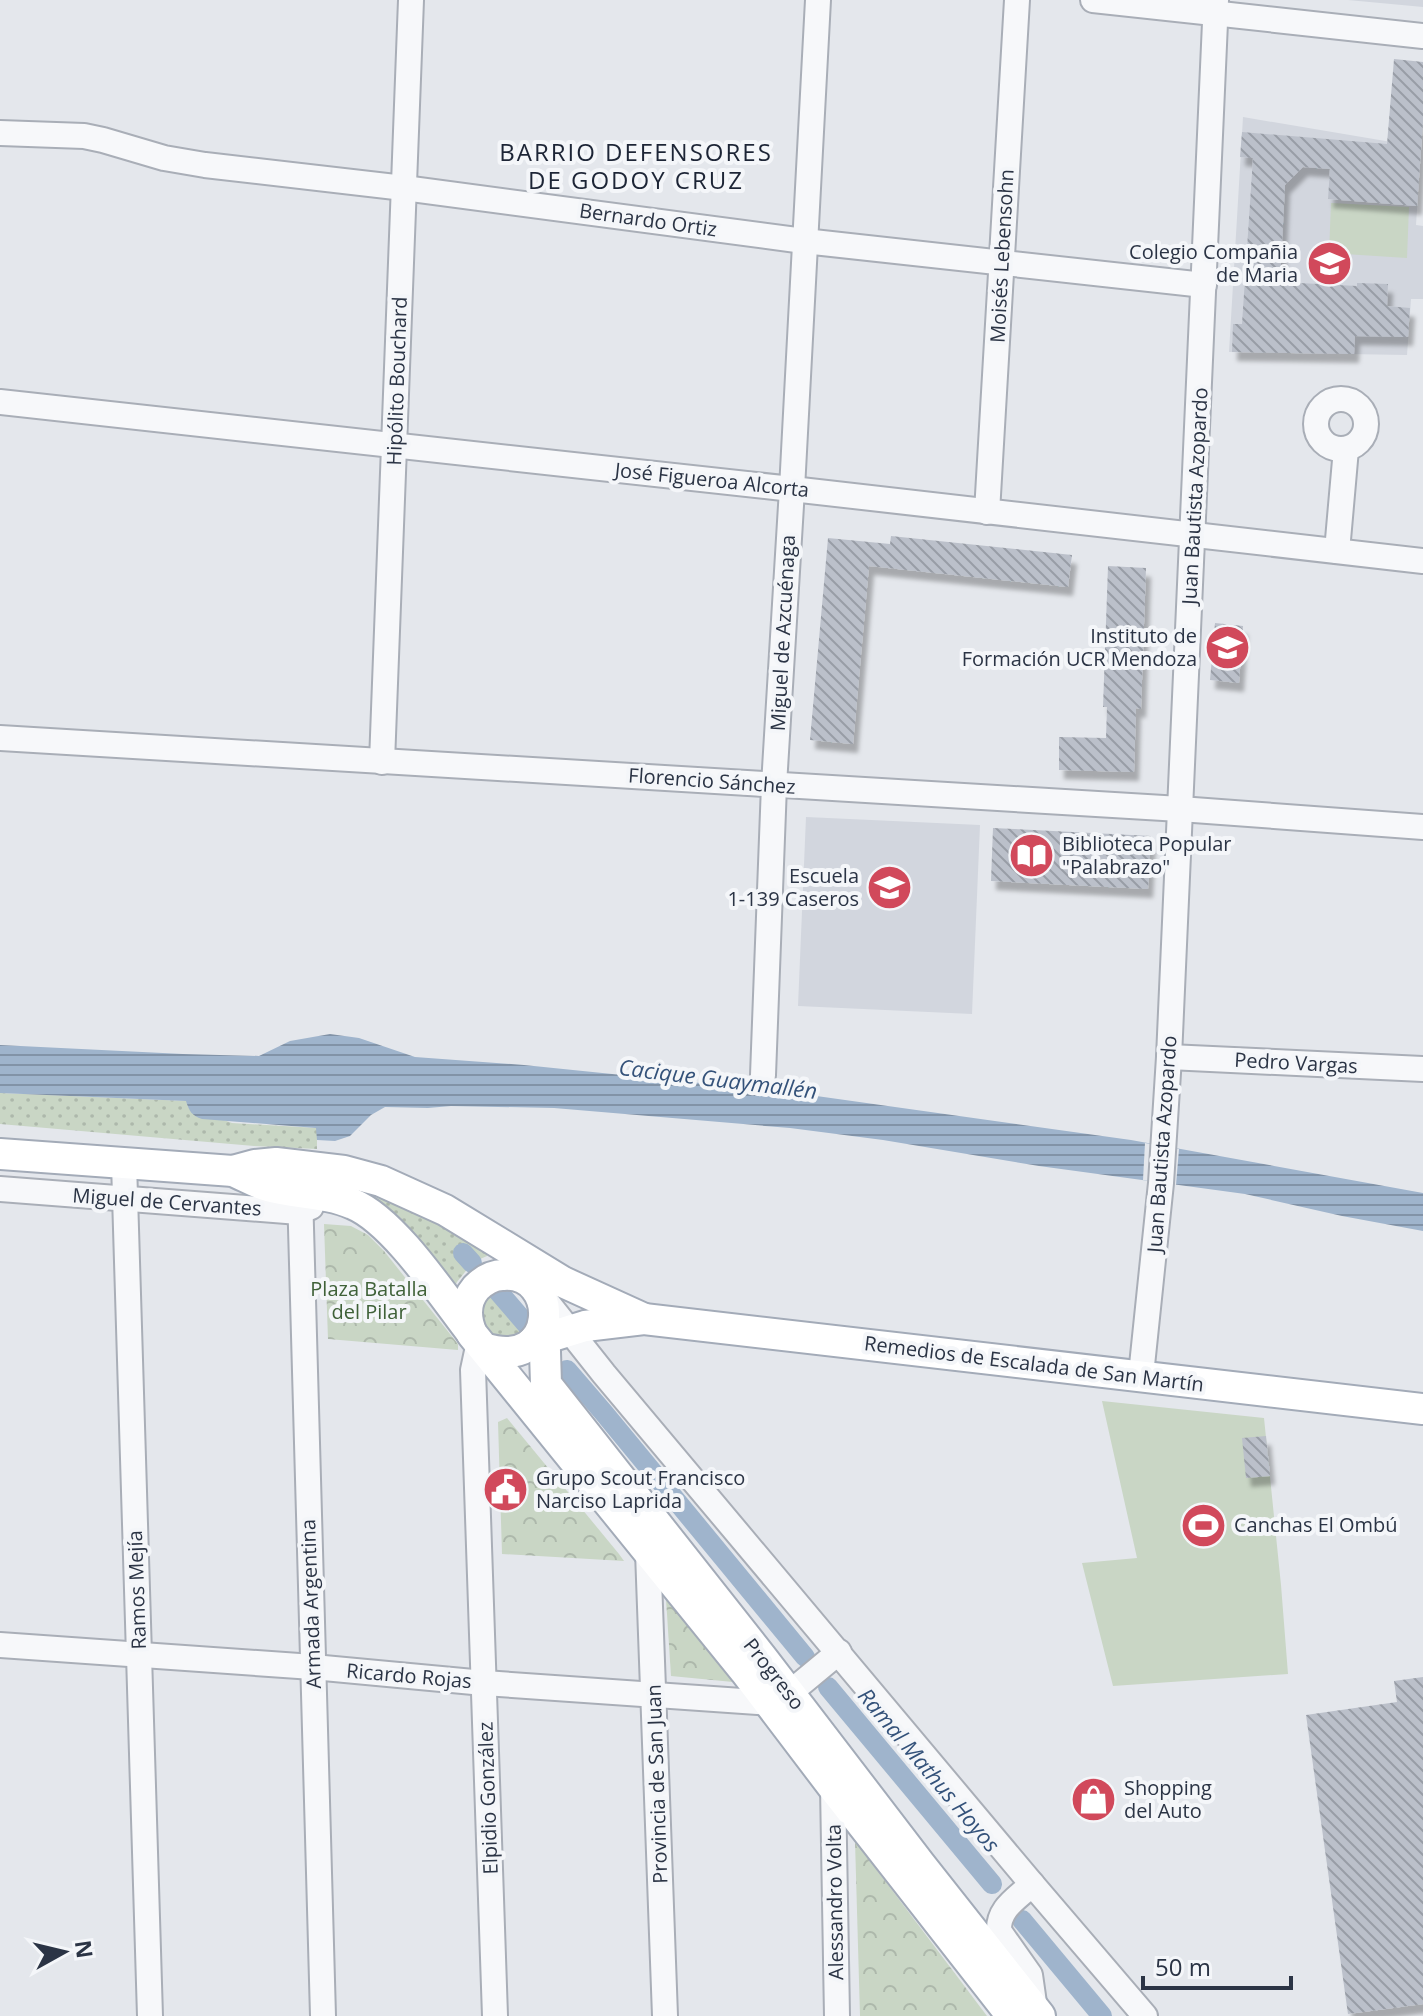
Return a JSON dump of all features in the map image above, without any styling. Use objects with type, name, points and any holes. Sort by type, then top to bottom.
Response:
[{"type":"main road","name":"Miguel de Cervantes","points":[[0,1154],[233,1171],[276,1163],[363,1175],[405,1191]]},
{"type":"main road","name":"Miguel de Cervantes","points":[[233,1171],[300,1202],[330,1197],[355,1204],[379,1220],[408,1251],[478,1341]]},
{"type":"main road","name":"Remedios de Escalada de San Martín","points":[[405,1191],[458,1218],[543,1308],[606,1323],[644,1319]]},
{"type":"main road","points":[[458,1218],[502,1255],[543,1308]]},
{"type":"main road","points":[[511,1274],[543,1308],[515,1352],[505,1354],[478,1341],[467,1323],[466,1313],[472,1293],[488,1278],[499,1275],[511,1274]]},
{"type":"main road","name":"Remedios de Escalada de San Martín","points":[[543,1308],[1423,1409]]},
{"type":"main road","name":"Progreso","points":[[543,1308],[546,1384],[920,1864],[1029,2014]]},
{"type":"main road","name":"Progreso","points":[[478,1341],[648,1552],[785,1694],[833,1787],[1029,2014]]},
{"type":"street","name":"Hipólito Bouchard","points":[[382,762],[411,0]]},
{"type":"street","name":"Miguel de Azcuénaga","points":[[763,1075],[774,785],[818,0]]},
{"type":"street","name":"Moisés Lebensohn","points":[[987,512],[1017,0]]},
{"type":"street","points":[[1093,0],[1216,7],[1423,36]]},
{"type":"street","name":"Juan Bautista Azopardo","points":[[1141,1375],[1161,1183],[1169,1057],[1216,7]]},
{"type":"street","name":"Bernardo Ortiz","points":[[0,133],[84,136],[185,162],[804,241],[1204,285]]},
{"type":"street","name":"José Figueroa Alcorta","points":[[0,402],[1423,561]]},
{"type":"street","points":[[1337,551],[1346,449]]},
{"type":"street","name":"Florencio Sánchez","points":[[0,738],[1180,809],[1423,827]]},
{"type":"street","name":"Pedro Vargas","points":[[1169,1057],[1423,1069]]},
{"type":"street","name":"Ramos Mejía","points":[[124,1163],[150,2016]]},
{"type":"street","name":"Miguel de Cervantes","points":[[0,1189],[125,1199],[300,1202]]},
{"type":"street","name":"Armada Argentina","points":[[300,1202],[323,2016]]},
{"type":"street","points":[[543,1308],[604,1374],[839,1652],[1026,1890],[1145,2016]]},
{"type":"street","points":[[604,1374],[594,1343],[597,1331],[606,1323]]},
{"type":"street","name":"Elpidio González","points":[[478,1341],[473,1370],[495,2016]]},
{"type":"street","name":"Provincia de San Juan","points":[[648,1552],[665,2016]]},
{"type":"street","name":"Ricardo Rojas","points":[[0,1645],[654,1695],[785,1694]]},
{"type":"street","points":[[785,1694],[839,1652]]},
{"type":"street","name":"Alessandro Volta","points":[[833,1787],[837,2016]]},
{"type":"street","points":[[1026,1890],[1000,1914],[999,1931],[1030,1975],[1029,2014]]},
{"type":"shaded area","points":[[1348,0],[1423,0],[1423,7]]},
{"type":"shaded area","name":"Colegio Compañia de Maria","points":[[1243,117],[1421,147],[1416,225],[1423,226],[1423,299],[1411,299],[1407,355],[1229,352]]},
{"type":"shaded area","name":"Escuela 1-139 Caseros","points":[[806,817],[980,825],[972,1014],[798,1006]]},
{"type":"green space","points":[[1331,203],[1409,207],[1407,258],[1329,253]]},
{"type":"green space","points":[[0,1093],[187,1101],[188,1107],[232,1123],[317,1128],[317,1149],[0,1124]]},
{"type":"green space","points":[[333,1178],[404,1202],[487,1252],[487,1256],[478,1260],[466,1249],[460,1257],[469,1267],[454,1288]]},
{"type":"green space","name":"Plaza Batalla del Pilar","points":[[324,1224],[351,1226],[368,1235],[458,1344],[458,1350],[328,1339]]},
{"type":"green space","points":[[490,1290],[526,1332],[501,1339],[487,1330],[480,1308]]},
{"type":"green space","name":"Canchas El Ombú","points":[[1102,1401],[1264,1418],[1288,1674],[1113,1686],[1082,1563],[1137,1558]]},
{"type":"green space","points":[[507,1418],[624,1561],[502,1554],[498,1422]]},
{"type":"green space","points":[[666,1599],[733,1682],[671,1676]]},
{"type":"green space","points":[[855,1841],[987,2016],[860,2016]]},
{"type":"water","points":[[330,1034],[359,1038],[415,1057],[788,1092],[1131,1140],[1423,1193],[1423,1231],[1245,1194],[790,1128],[554,1108],[385,1107],[371,1115],[350,1136],[335,1141],[317,1140],[316,1128],[202,1119],[191,1113],[186,1101],[0,1093],[0,1045],[259,1056],[290,1041]]},
{"type":"pier","points":[[1145,1143],[1179,1149],[1176,1185],[1143,1180]]},
{"type":"building","points":[[1394,59],[1423,62],[1423,122],[1417,206],[1328,199],[1330,169],[1303,167],[1285,185],[1280,282],[1357,286],[1357,283],[1388,284],[1387,306],[1410,308],[1408,337],[1355,336],[1354,354],[1232,352],[1233,324],[1242,324],[1253,158],[1240,157],[1242,132],[1387,144]]},
{"type":"building","points":[[891,536],[1072,555],[1068,587],[869,566],[853,744],[810,740],[828,538],[890,544]]},
{"type":"building","points":[[1108,566],[1146,568],[1141,709],[1136,708],[1134,772],[1059,770],[1059,737],[1106,738],[1107,707],[1103,707]]},
{"type":"building","points":[[1215,623],[1243,626],[1239,683],[1210,680]]},
{"type":"building","points":[[993,828],[1151,836],[1148,889],[991,881]]},
{"type":"building","points":[[1266,1436],[1270,1476],[1246,1478],[1242,1438]]},
{"type":"building","points":[[1423,1677],[1423,2004],[1348,2014],[1306,1715],[1397,1702],[1394,1681]]},
{"type":"waterway","name":"Ramal Mathus Hoyos","points":[[463,1253],[472,1263]]},
{"type":"waterway","name":"Ramal Mathus Hoyos","points":[[496,1289],[527,1325]]},
{"type":"waterway","name":"Ramal Mathus Hoyos","points":[[567,1370],[805,1657]]},
{"type":"waterway","name":"Ramal Mathus Hoyos","points":[[828,1687],[992,1884]]},
{"type":"waterway","name":"Ramal Mathus Hoyos","points":[[1022,1920],[1102,2016]]},
{"type":"place","name":"Colegio Compañia de Maria","points":[[1329,263]]},
{"type":"place","name":"Instituto de Formación UCR Mendoza","points":[[1228,648]]},
{"type":"place","name":"Biblioteca Popular \"Palabrazo\"","points":[[1031,856]]},
{"type":"place","name":"Escuela 1-139 Caseros","points":[[890,887]]},
{"type":"place","name":"Grupo Scout Francisco Narciso Laprida","points":[[505,1490]]},
{"type":"place","name":"Canchas El Ombú","points":[[1203,1525]]},
{"type":"place","name":"Shopping del Auto","points":[[1093,1799]]},
{"type":"district","name":"BARRIO DEFENSORES DE GODOY CRUZ","points":[[636,167]]},
{"type":"water label","name":"Cacique Guaymallén","points":[[718,1079]]}]
